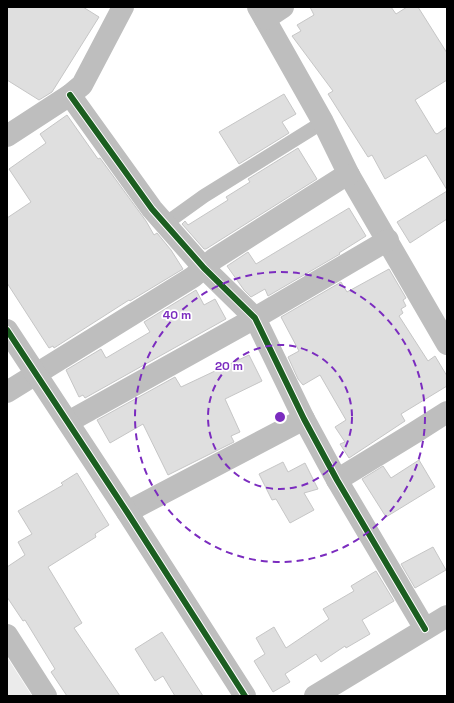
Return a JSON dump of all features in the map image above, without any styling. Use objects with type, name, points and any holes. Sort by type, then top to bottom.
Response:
[{"type":"street","points":[[7,136],[70,95],[82,85],[123,7]]},
{"type":"street","points":[[283,7],[262,13],[323,122],[350,175],[447,344]]},
{"type":"street","points":[[70,95],[164,224],[204,268],[255,318],[336,480],[425,630]]},
{"type":"street","points":[[7,392],[193,277],[214,259],[343,177],[350,175]]},
{"type":"street","points":[[68,422],[255,318],[388,240]]},
{"type":"street","points":[[7,330],[127,512],[245,696]]},
{"type":"street","points":[[336,480],[447,412]]},
{"type":"street","points":[[127,512],[304,418]]},
{"type":"street","points":[[315,696],[447,616]]},
{"type":"street","points":[[7,635],[46,696]]},
{"type":"lane","points":[[164,224],[204,196],[323,122]]},
{"type":"shaded area","points":[[7,657],[32,696],[7,696]]},
{"type":"building","points":[[7,7],[83,7],[99,17],[52,92],[39,100],[7,80]]},
{"type":"building","points":[[310,7],[391,7],[396,14],[407,7],[418,7],[447,53],[447,80],[415,100],[435,133],[437,134],[447,127],[447,190],[426,155],[385,179],[372,155],[368,157],[328,94],[333,91],[292,36],[301,31],[297,25],[314,15]]},
{"type":"building","points":[[284,94],[296,114],[282,122],[289,133],[239,164],[219,132]]},
{"type":"building","points":[[67,115],[98,159],[100,158],[146,221],[154,235],[157,233],[171,250],[183,269],[130,301],[129,300],[54,348],[53,346],[49,348],[7,283],[7,218],[31,202],[9,169],[46,143],[40,134]]},
{"type":"building","points":[[298,148],[317,179],[206,249],[204,249],[182,224],[185,221],[188,225],[228,200],[226,197],[250,182],[248,179]]},
{"type":"building","points":[[447,191],[447,219],[410,243],[397,222]]},
{"type":"building","points":[[349,208],[366,236],[339,253],[340,254],[268,296],[265,289],[251,297],[244,290],[227,266],[248,252],[256,264]]},
{"type":"building","points":[[389,269],[406,298],[403,300],[406,306],[401,309],[403,313],[399,316],[428,361],[435,356],[447,376],[447,386],[401,414],[405,421],[349,458],[340,444],[345,442],[335,427],[346,420],[320,375],[303,385],[298,379],[288,357],[299,351],[281,317],[341,282],[347,292]]},
{"type":"building","points":[[196,290],[204,305],[215,299],[226,319],[85,398],[83,395],[79,397],[66,370],[101,349],[106,358],[150,332],[144,322]]},
{"type":"building","points":[[249,355],[262,381],[225,399],[240,432],[231,436],[234,442],[168,475],[143,424],[110,443],[97,420],[175,377],[181,387]]},
{"type":"building","points":[[419,460],[435,487],[386,517],[362,479],[383,466],[391,478]]},
{"type":"building","points":[[283,462],[288,472],[305,463],[318,489],[304,493],[314,510],[290,523],[276,499],[272,500],[259,474]]},
{"type":"building","points":[[77,473],[109,525],[95,534],[96,537],[48,567],[82,623],[74,628],[120,696],[67,696],[51,672],[55,669],[25,620],[23,621],[7,597],[7,567],[25,555],[18,542],[32,534],[18,511],[63,485],[61,483]]},
{"type":"building","points":[[433,547],[446,570],[415,588],[401,564]]},
{"type":"building","points":[[376,571],[394,601],[362,620],[370,634],[346,648],[345,646],[321,662],[316,654],[285,674],[290,682],[273,692],[254,661],[265,654],[256,638],[274,627],[286,648],[329,619],[323,609],[354,591],[351,586]]},
{"type":"building","points":[[162,632],[203,696],[175,696],[163,676],[155,681],[135,649]]},
{"type":"cycle path","points":[[70,95],[152,209],[204,268],[255,318],[304,419],[337,480],[425,629]]},
{"type":"cycle path","points":[[7,330],[127,512],[245,696]]}]
